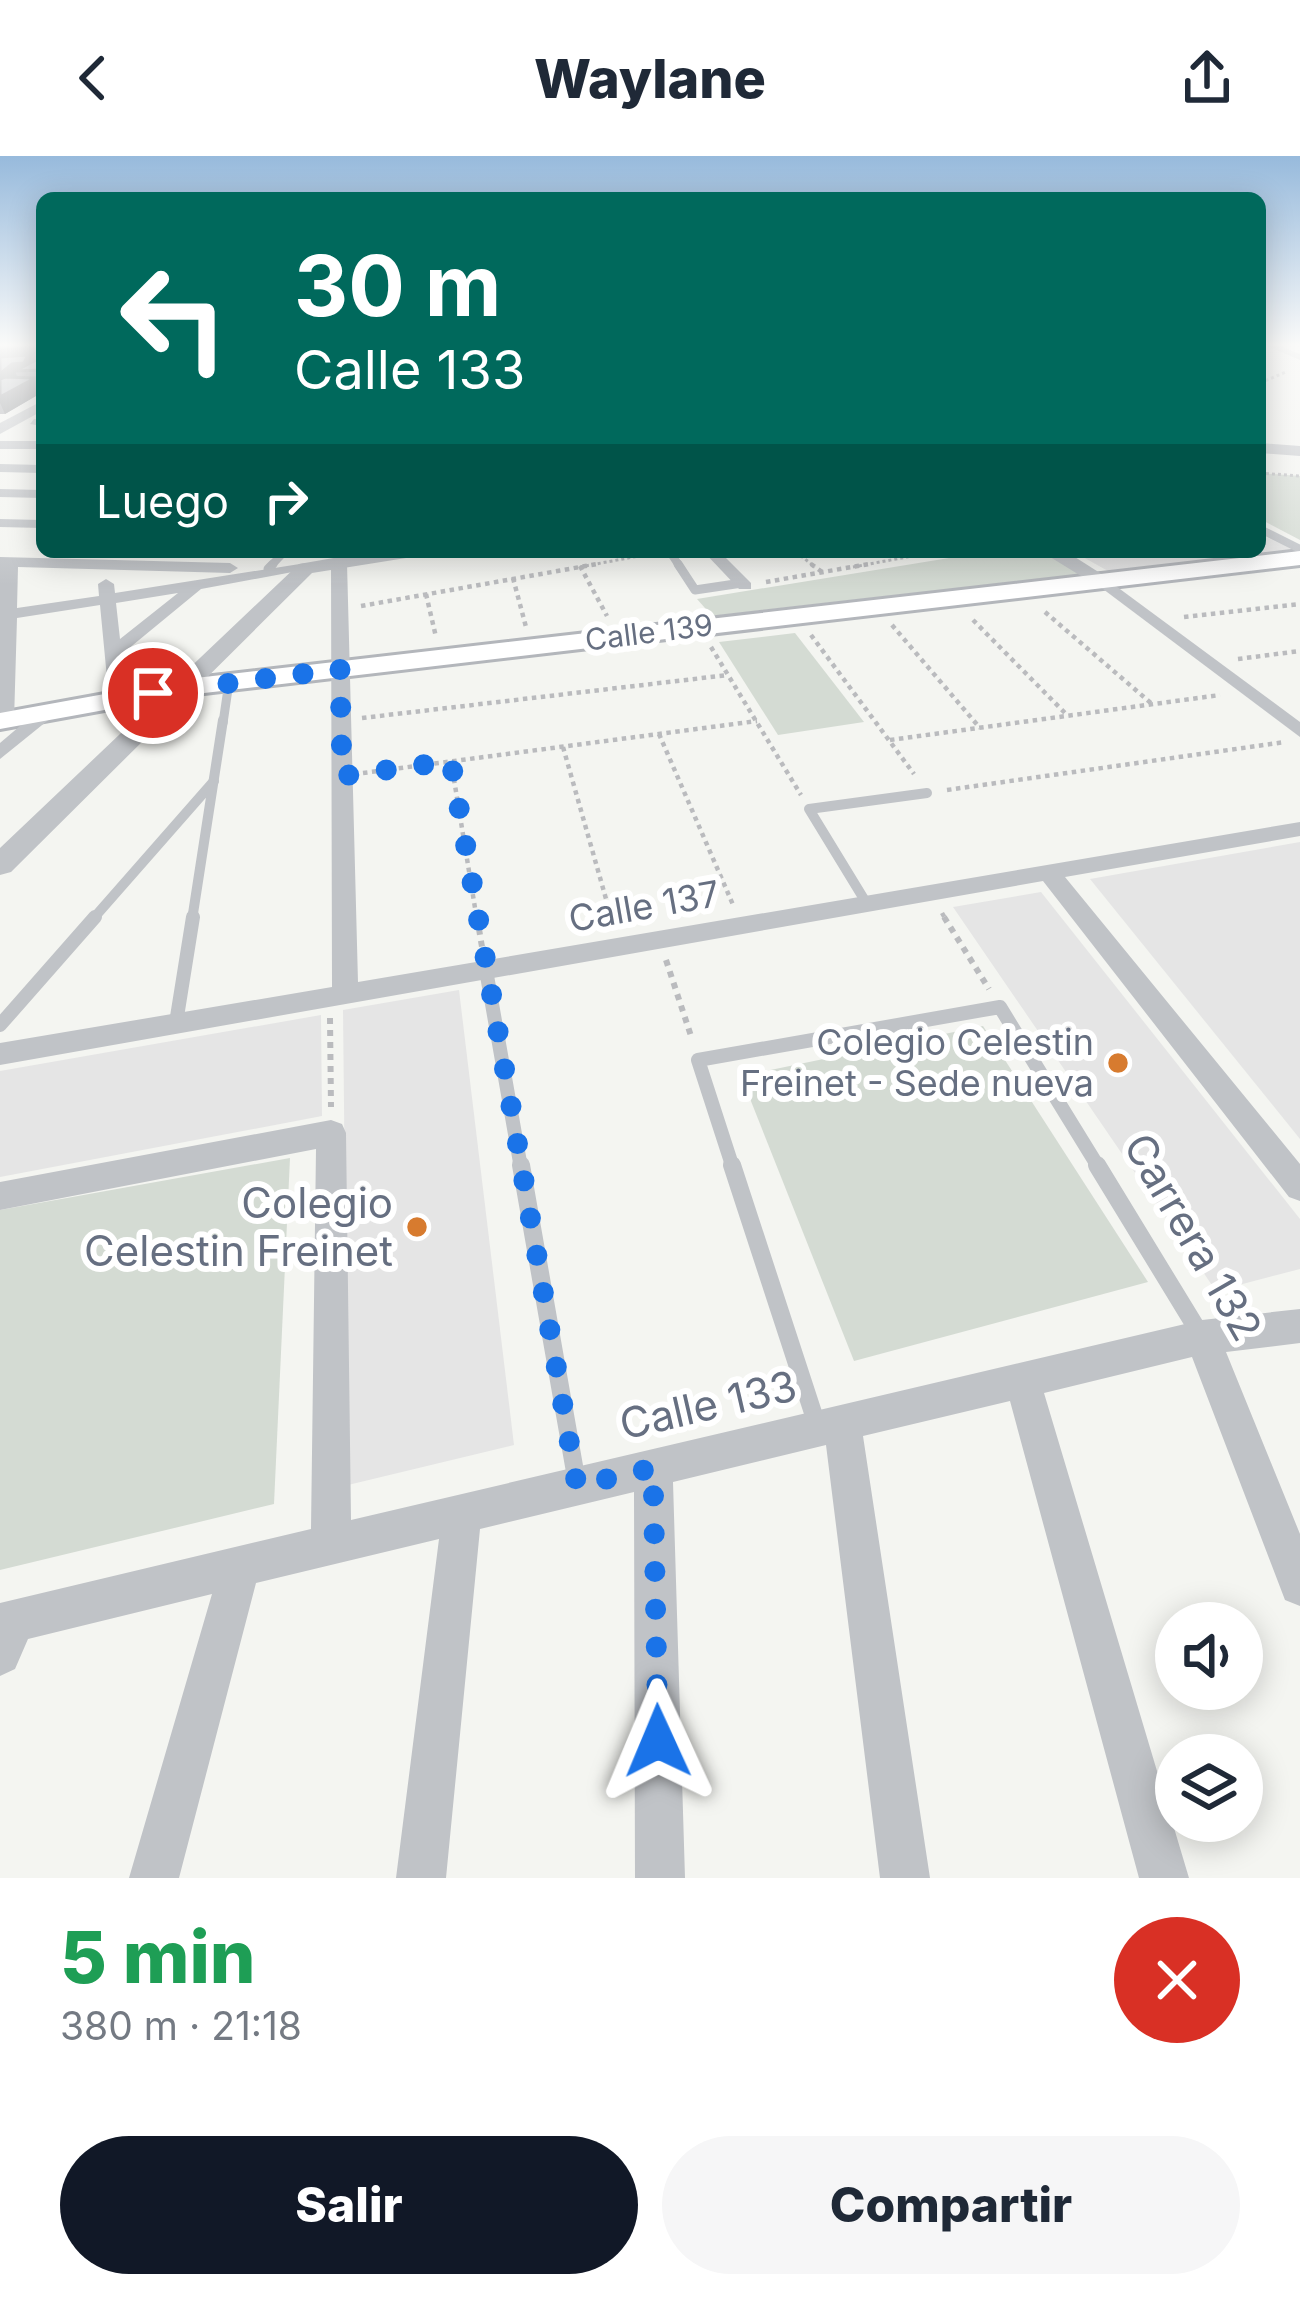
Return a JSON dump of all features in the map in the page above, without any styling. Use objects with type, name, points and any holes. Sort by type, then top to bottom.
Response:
[{"type":"main road","name":"Calle 139","points":[[2,721],[188,687],[1300,558]]},
{"type":"street","points":[[0,445],[36,445]]},
{"type":"street","points":[[1266,448],[1300,451]]},
{"type":"street","points":[[0,468],[36,469]]},
{"type":"street","points":[[0,493],[36,494]]},
{"type":"street","points":[[0,523],[36,524]]},
{"type":"street","points":[[4,615],[300,569],[338,558]]},
{"type":"street","points":[[338,995],[342,558]]},
{"type":"street","points":[[717,558],[743,585]]},
{"type":"street","points":[[1062,558],[1101,580],[1300,735]]},
{"type":"street","points":[[2,721],[4,615],[11,562],[263,563],[300,569]]},
{"type":"street","points":[[104,564],[118,699]]},
{"type":"street","points":[[0,865],[188,687],[300,569]]},
{"type":"street","points":[[113,653],[197,585]]},
{"type":"street","points":[[0,753],[47,713]]},
{"type":"street","name":"Calle 137","points":[[0,1054],[1300,830]]},
{"type":"street","points":[[1049,873],[1300,1187]]},
{"type":"street","points":[[0,1196],[331,1133],[331,1544]]},
{"type":"street","name":"Calle 133","points":[[4,1633],[331,1544],[1202,1336],[1300,1326]]},
{"type":"street","name":"Carrera 132","points":[[1202,1336],[1300,1586]]},
{"type":"street","points":[[1022,1379],[1164,1878]]},
{"type":"street","points":[[830,1425],[905,1878]]},
{"type":"street","points":[[653,1468],[660,1878]]},
{"type":"street","points":[[421,1878],[462,1514]]},
{"type":"street","points":[[154,1878],[240,1567]]},
{"type":"lane","points":[[1266,532],[1300,548]]},
{"type":"lane","points":[[674,558],[694,590],[743,585]]},
{"type":"lane","points":[[176,1023],[229,682]]},
{"type":"lane","points":[[0,1025],[214,781]]},
{"type":"lane","points":[[867,904],[809,809],[927,793]]},
{"type":"lane","points":[[486,970],[577,1486]]},
{"type":"lane","points":[[830,1425],[698,1060],[1000,1007]]},
{"type":"lane","name":"Carrera 132","points":[[1000,1007],[1202,1336]]},
{"type":"path","points":[[1266,473],[1300,476]]},
{"type":"path","points":[[340,610],[625,558]]},
{"type":"path","points":[[804,558],[822,572]]},
{"type":"path","points":[[743,585],[900,558]]},
{"type":"path","points":[[580,566],[611,624]]},
{"type":"path","points":[[513,578],[528,634]]},
{"type":"path","points":[[426,594],[438,644]]},
{"type":"path","points":[[1154,620],[1300,604]]},
{"type":"path","points":[[959,606],[1068,716]]},
{"type":"path","points":[[1046,613],[1152,704]]},
{"type":"path","points":[[882,614],[980,728]]},
{"type":"path","points":[[802,622],[927,793],[1300,735]]},
{"type":"path","points":[[703,634],[809,809]]},
{"type":"path","points":[[1210,662],[1299,652]]},
{"type":"path","points":[[341,721],[728,675]]},
{"type":"path","points":[[890,740],[1248,691]]},
{"type":"path","points":[[342,776],[757,721]]},
{"type":"path","points":[[658,734],[742,926]]},
{"type":"path","points":[[563,747],[620,947]]},
{"type":"path","points":[[451,761],[486,970]]},
{"type":"path","points":[[930,893],[1000,1007]]},
{"type":"path","points":[[659,940],[698,1060]]},
{"type":"path","points":[[331,1133],[338,995]]},
{"type":"shaded area","points":[[1266,473],[1300,476],[1300,540],[1266,522]]},
{"type":"shaded area","points":[[1266,537],[1294,550],[1266,553]]},
{"type":"shaded area","points":[[949,558],[1053,558],[1082,574],[712,616],[697,599]]},
{"type":"shaded area","points":[[1085,558],[1223,558],[1108,571]]},
{"type":"shaded area","points":[[795,633],[864,722],[778,735],[719,642]]},
{"type":"shaded area","points":[[1300,842],[1300,1139],[1090,879]]},
{"type":"shaded area","name":"Colegio Celestin Freinet - Sede nueva","points":[[1041,892],[1300,1219],[1300,1269],[1216,1291],[953,907]]},
{"type":"shaded area","name":"Colegio Celestin Freinet","points":[[459,990],[514,1445],[348,1485],[343,1010]]},
{"type":"shaded area","name":"Colegio Celestin Freinet","points":[[321,1015],[322,1116],[0,1177],[0,1071]]},
{"type":"shaded area","points":[[983,1026],[1148,1282],[854,1361],[741,1076]]},
{"type":"shaded area","points":[[290,1158],[274,1504],[0,1570],[0,1210]]},
{"type":"place","name":"Colegio Celestin Freinet - Sede nueva","points":[[1118,1063]]},
{"type":"place","name":"Colegio Celestin Freinet","points":[[417,1227]]},
{"type":"route","points":[[153,693],[340,669],[342,776],[451,761],[577,1486],[653,1468],[658,1741]]}]
